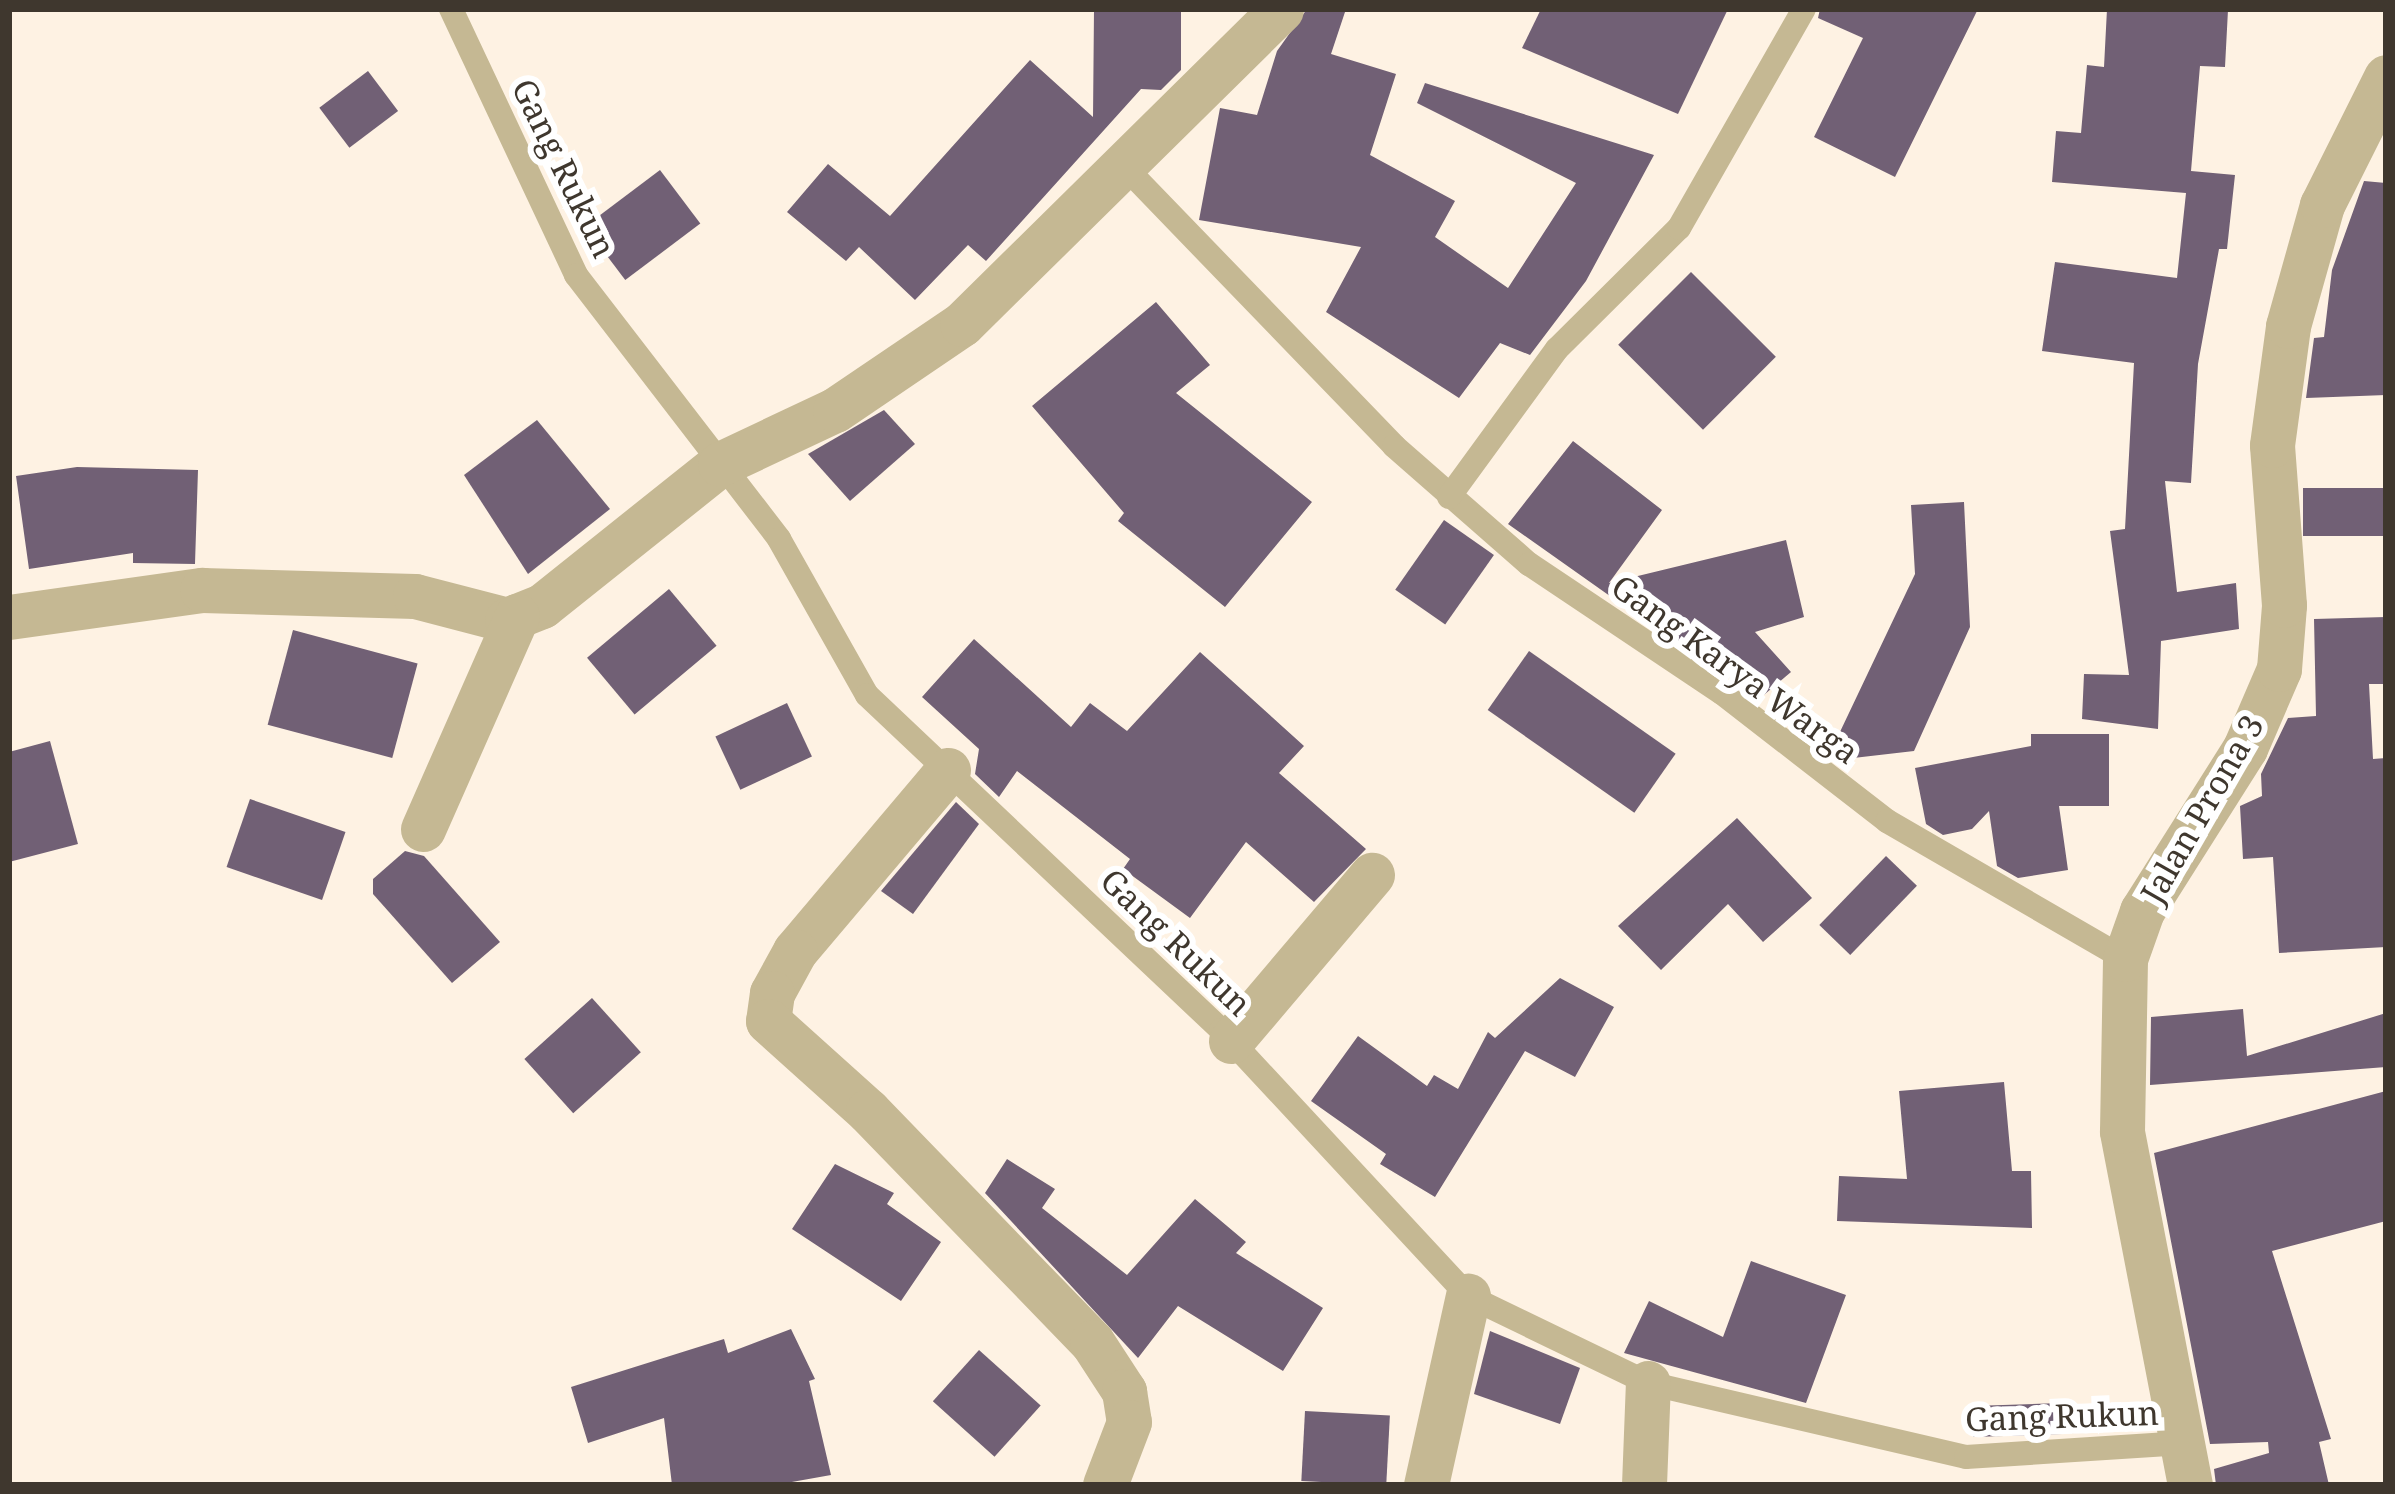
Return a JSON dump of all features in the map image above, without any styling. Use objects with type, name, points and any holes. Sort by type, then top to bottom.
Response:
[{"type":"street","points":[[9,617],[202,590],[415,596],[468,614],[517,616],[542,606],[720,464],[835,410],[962,324],[1282,9]]},
{"type":"street","name":"Jalan Prona 3","points":[[2187,1464],[2122,1131],[2125,958],[2142,911],[2245,748],[2279,669],[2284,605],[2272,446],[2288,326],[2322,206],[2386,77]]},
{"type":"street","points":[[423,829],[517,616]]},
{"type":"street","points":[[948,770],[795,951],[772,993],[768,1021],[868,1111],[1092,1342],[1124,1391],[1129,1422],[1105,1485]]},
{"type":"street","points":[[1232,1040],[1372,875]]},
{"type":"street","points":[[1426,1485],[1468,1296]]},
{"type":"street","points":[[1644,1485],[1648,1383]]},
{"type":"lane","name":"Gang Rukun","points":[[451,9],[576,275],[779,539],[867,694],[1232,1040],[1468,1296],[1648,1383],[1966,1457],[2187,1464]]},
{"type":"lane","points":[[1449,496],[1557,349],[1678,228],[1804,9]]},
{"type":"lane","name":"Gang Karya Warga","points":[[1122,164],[1340,390],[1449,496],[1529,564],[1722,693],[1887,821],[2125,958]]},
{"type":"building","points":[[1094,9],[1181,9],[1181,70],[1161,90],[1141,89],[986,261],[968,245],[915,300],[859,247],[846,261],[787,212],[828,164],[890,216],[1030,60],[1093,117]]},
{"type":"building","points":[[1307,9],[1346,9],[1331,54],[1396,74],[1370,155],[1455,201],[1435,237],[1508,288],[1576,183],[1417,103],[1425,83],[1654,155],[1586,281],[1530,355],[1500,343],[1459,398],[1326,312],[1361,247],[1199,220],[1220,108],[1257,115],[1277,51]]},
{"type":"building","points":[[1541,9],[1728,9],[1678,114],[1522,48]]},
{"type":"building","points":[[1820,9],[1978,9],[1895,177],[1814,137],[1863,38],[1818,18]]},
{"type":"building","points":[[2107,9],[2228,10],[2225,67],[2200,66],[2191,171],[2235,175],[2227,249],[2219,249],[2198,364],[2191,483],[2165,481],[2177,592],[2236,583],[2239,629],[2161,641],[2158,729],[2082,719],[2084,674],[2129,675],[2110,531],[2125,529],[2134,363],[2042,351],[2055,262],[2177,278],[2186,193],[2052,182],[2056,131],[2081,133],[2087,65],[2104,67]]},
{"type":"building","points":[[368,71],[398,111],[349,148],[319,108]]},
{"type":"building","points":[[660,170],[700,224],[625,280],[585,227]]},
{"type":"building","points":[[2364,181],[2386,183],[2386,395],[2306,398],[2314,338],[2324,337],[2332,270]]},
{"type":"building","points":[[1691,272],[1776,357],[1703,430],[1618,345]]},
{"type":"building","points":[[1156,302],[1210,365],[1176,393],[1312,502],[1225,607],[1118,521],[1124,513],[1032,406]]},
{"type":"building","points":[[884,410],[915,444],[850,501],[808,454]]},
{"type":"building","points":[[537,420],[610,509],[528,574],[464,475]]},
{"type":"building","points":[[1573,441],[1662,510],[1609,583],[1786,540],[1804,617],[1755,632],[1791,672],[1758,700],[1688,639],[1682,647],[1508,524]]},
{"type":"building","points":[[77,467],[198,470],[195,564],[133,563],[133,553],[29,569],[16,476]]},
{"type":"building","points":[[2303,488],[2386,488],[2386,536],[2303,536]]},
{"type":"building","points":[[1964,502],[1970,627],[1914,751],[1836,760],[1829,755],[1915,574],[1911,505]]},
{"type":"building","points":[[1444,520],[1494,555],[1445,625],[1395,590]]},
{"type":"building","points":[[669,589],[717,646],[635,714],[587,658]]},
{"type":"building","points":[[2386,617],[2386,684],[2369,684],[2373,759],[2386,758],[2386,947],[2279,953],[2273,857],[2243,859],[2240,806],[2262,796],[2261,774],[2288,718],[2316,716],[2314,619]]},
{"type":"building","points":[[293,630],[418,663],[392,758],[268,725]]},
{"type":"building","points":[[974,639],[1071,727],[1090,703],[1127,731],[1200,652],[1304,746],[1279,773],[1366,849],[1314,902],[1246,842],[1190,918],[1123,869],[1130,859],[1017,771],[999,797],[975,774],[979,749],[922,697]]},
{"type":"building","points":[[1529,651],[1676,754],[1634,813],[1488,710]]},
{"type":"building","points":[[787,703],[812,756],[740,790],[715,736]]},
{"type":"building","points":[[2031,734],[2109,734],[2109,806],[2059,806],[2068,870],[2018,878],[1997,866],[1989,811],[1972,829],[1943,835],[1926,824],[1915,768],[2031,746]]},
{"type":"building","points":[[50,741],[78,844],[9,862],[9,752]]},
{"type":"building","points":[[250,799],[345,832],[322,900],[227,867]]},
{"type":"building","points":[[956,802],[979,824],[913,914],[881,891]]},
{"type":"building","points":[[1737,818],[1812,898],[1763,942],[1728,904],[1661,970],[1618,926]]},
{"type":"building","points":[[405,851],[424,856],[500,942],[452,983],[373,894],[373,879]]},
{"type":"building","points":[[1886,856],[1917,886],[1850,955],[1819,925]]},
{"type":"building","points":[[1560,978],[1614,1007],[1575,1077],[1525,1051],[1435,1197],[1380,1164],[1386,1154],[1311,1101],[1358,1036],[1427,1086],[1434,1075],[1458,1089],[1488,1032],[1495,1038]]},
{"type":"building","points":[[592,998],[641,1052],[573,1113],[524,1059]]},
{"type":"building","points":[[2243,1009],[2247,1056],[2386,1013],[2386,1067],[2150,1085],[2151,1017]]},
{"type":"building","points":[[2004,1082],[2012,1171],[2031,1171],[2032,1228],[1837,1221],[1839,1176],[1907,1179],[1899,1091]]},
{"type":"building","points":[[2386,1091],[2386,1221],[2272,1251],[2331,1439],[2319,1442],[2329,1485],[2216,1485],[2214,1469],[2269,1453],[2268,1442],[2210,1444],[2154,1153]]},
{"type":"building","points":[[1007,1159],[1055,1189],[1042,1208],[1127,1275],[1195,1199],[1246,1242],[1236,1253],[1323,1308],[1283,1371],[1178,1306],[1138,1358],[985,1193]]},
{"type":"building","points":[[835,1164],[894,1193],[887,1204],[941,1242],[901,1301],[792,1229]]},
{"type":"building","points":[[1751,1261],[1846,1295],[1806,1403],[1624,1353],[1649,1301],[1723,1337]]},
{"type":"building","points":[[791,1329],[815,1379],[809,1381],[831,1475],[775,1485],[672,1485],[664,1418],[588,1443],[571,1387],[724,1339],[728,1353]]},
{"type":"building","points":[[1490,1331],[1580,1368],[1560,1424],[1474,1394]]},
{"type":"building","points":[[979,1350],[1041,1406],[995,1457],[933,1401]]},
{"type":"building","points":[[2061,1403],[2062,1434],[1973,1437],[1972,1406]]},
{"type":"building","points":[[1305,1411],[1390,1415],[1386,1485],[1301,1481]]}]
